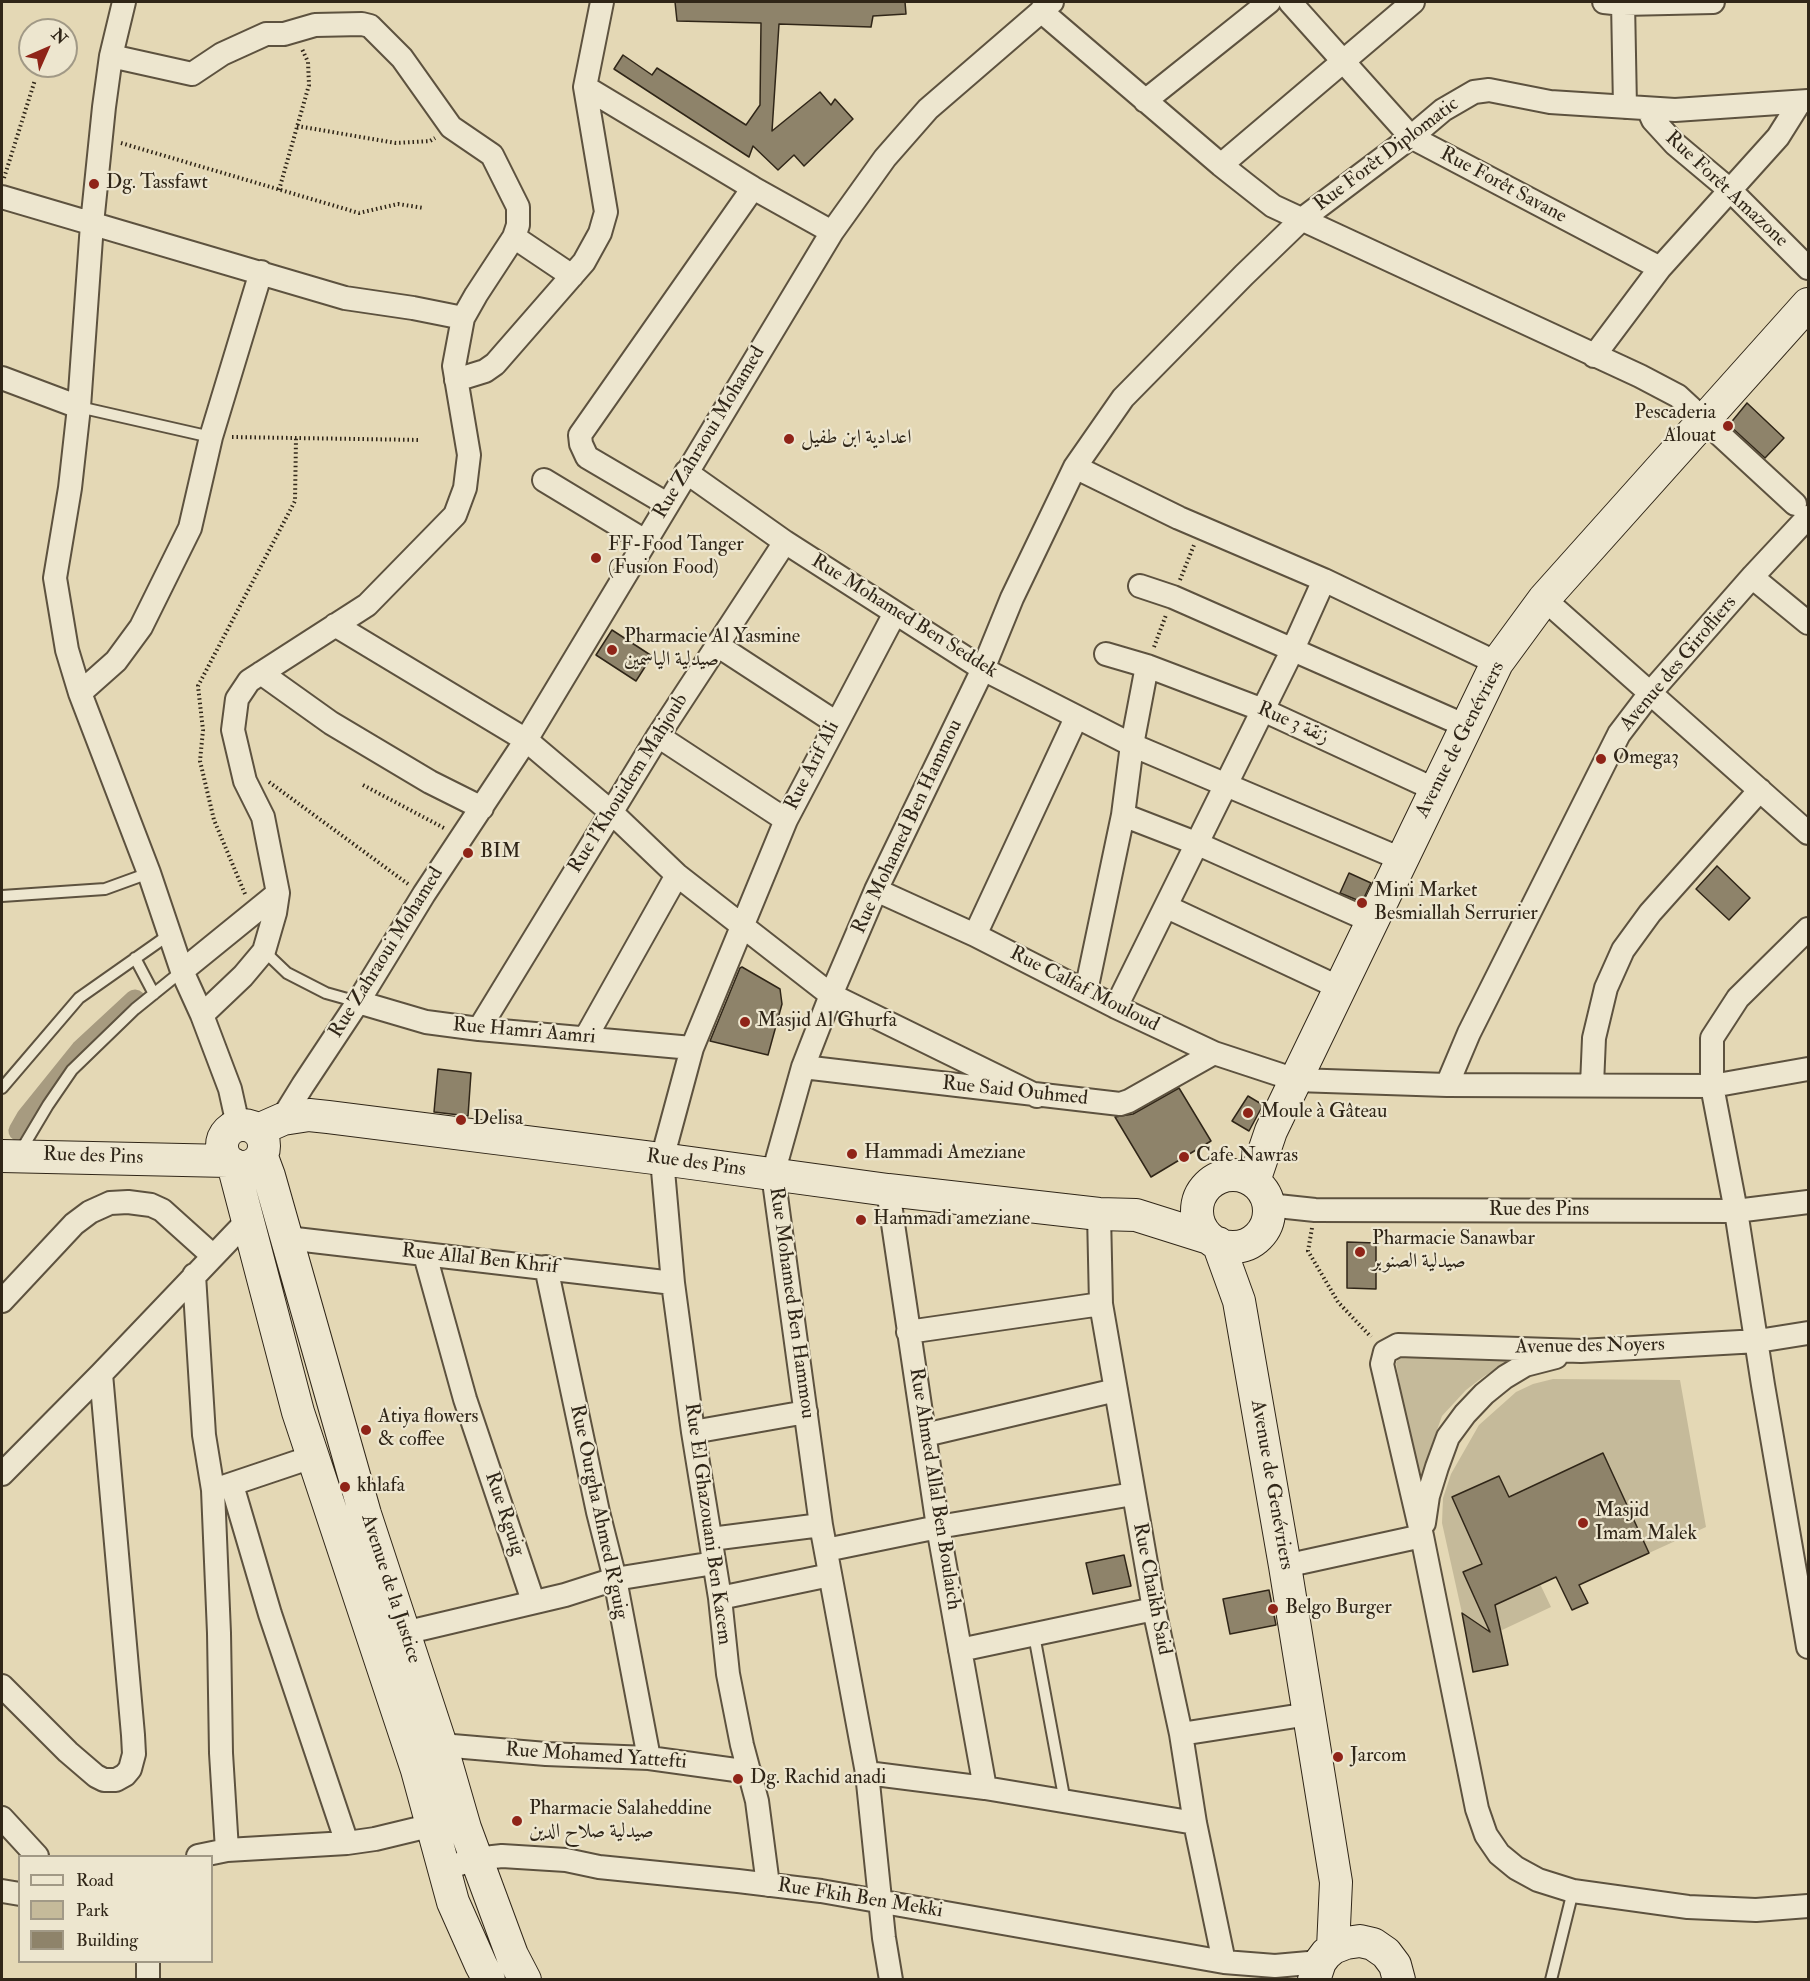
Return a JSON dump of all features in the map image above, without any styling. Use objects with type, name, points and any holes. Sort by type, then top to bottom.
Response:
[{"type":"street","points":[[124,2],[111,56],[100,136],[79,407],[70,488],[55,578],[67,650],[80,693],[149,873],[182,971],[202,1015],[230,1089],[246,1142]]},
{"type":"street","points":[[456,380],[485,371],[495,364],[584,262],[600,233],[606,212],[585,87],[602,2]]},
{"type":"street","points":[[1145,101],[1269,2]]},
{"type":"street","name":"Rue Forêt Savane","points":[[1290,2],[1411,137],[1660,268]]},
{"type":"street","points":[[1221,165],[1413,2]]},
{"type":"street","points":[[1624,107],[1616,2],[1713,2]]},
{"type":"street","points":[[1047,6],[1145,101],[1273,206],[1678,396],[1805,507]]},
{"type":"street","name":"Rue Zahraoui Mohamed","points":[[246,1142],[303,1085],[358,1002],[424,894],[526,740],[832,232],[885,158],[928,109],[1047,6]]},
{"type":"street","points":[[111,56],[192,74],[242,43],[266,34],[284,34],[315,25],[362,24],[370,26],[402,58],[451,127],[492,155],[518,207],[518,225],[514,237],[463,318],[454,366],[469,455],[465,488],[455,515],[367,605],[249,681],[237,699],[233,730],[245,782],[263,817],[278,893],[264,951],[243,976],[202,1015]]},
{"type":"street","points":[[585,87],[753,188],[832,232]]},
{"type":"street","name":"Rue Forêt Diplomatic","points":[[1075,467],[1123,398],[1244,274],[1301,220],[1460,99],[1474,92],[1489,90],[1550,102],[1675,111],[1804,101]]},
{"type":"street","points":[[1594,356],[1660,268],[1778,137],[1804,101]]},
{"type":"street","name":"Rue Forêt Amazone","points":[[1648,109],[1653,120],[1675,144],[1731,191],[1809,268]]},
{"type":"street","points":[[667,504],[586,457],[580,435],[753,188]]},
{"type":"street","points":[[2,197],[345,298],[463,318]]},
{"type":"street","points":[[514,237],[572,276]]},
{"type":"street","points":[[80,693],[116,661],[141,627],[190,528],[211,437],[261,272]]},
{"type":"street","name":"Avenue de Genévriers","points":[[1261,1193],[1271,1131],[1497,663],[1544,599],[1809,304]]},
{"type":"street","points":[[2,378],[79,407]]},
{"type":"street","points":[[1075,467],[1179,518],[1324,580],[1497,663]]},
{"type":"street","name":"Rue Mohamed Ben Hammou","points":[[891,1980],[884,1938],[867,1773],[821,1525],[773,1174],[803,1067],[831,995],[876,890],[983,669],[1012,598],[1075,467]]},
{"type":"street","name":"Rue Mohamed Ben Seddek","points":[[686,472],[784,542],[983,669],[1132,745],[1401,859]]},
{"type":"street","points":[[544,480],[645,541]]},
{"type":"street","name":"Avenue des Girofliers","points":[[1447,1085],[1469,1033],[1619,734],[1651,692],[1752,577],[1805,507]]},
{"type":"street","name":"Rue l'Khouidem Mahjoub","points":[[479,1029],[658,736],[784,542]]},
{"type":"street","points":[[1752,577],[1809,623]]},
{"type":"street","points":[[1116,1007],[1293,650],[1324,580]]},
{"type":"street","points":[[1140,586],[1173,597],[1466,726]]},
{"type":"street","points":[[1544,599],[1809,833]]},
{"type":"street","name":"Rue Arif Ali","points":[[662,1159],[692,1048],[741,925],[786,820],[835,722],[895,613]]},
{"type":"street","points":[[335,625],[526,740],[611,812],[677,875],[831,995],[1037,1096]]},
{"type":"street","points":[[717,645],[835,722]]},
{"type":"street","name":"Rue 3 زنقة","points":[[1106,654],[1147,666],[1263,710],[1436,790]]},
{"type":"street","points":[[1086,991],[1124,815],[1132,745],[1147,666]]},
{"type":"street","points":[[261,673],[331,723],[430,782],[482,808]]},
{"type":"street","points":[[975,935],[1076,718]]},
{"type":"street","points":[[658,736],[786,820]]},
{"type":"street","points":[[1592,1085],[1594,1038],[1606,988],[1623,950],[1650,913],[1760,790]]},
{"type":"street","points":[[1124,815],[1198,844],[1373,922]]},
{"type":"street","points":[[586,1037],[677,875]]},
{"type":"street","name":"Rue Calfaf Mouloud","points":[[876,890],[975,935],[1116,1007],[1214,1053],[1296,1080],[1447,1085],[1712,1086],[1809,1069]]},
{"type":"street","points":[[182,971],[278,893]]},
{"type":"street","points":[[1167,907],[1340,988]]},
{"type":"street","points":[[1809,929],[1738,998],[1712,1038],[1712,1086],[1736,1211],[1758,1341],[1763,1385],[1809,1647]]},
{"type":"street","name":"Rue Hamri Aamri","points":[[358,1002],[426,1022],[479,1029],[692,1048]]},
{"type":"street","name":"Rue Said Ouhmed","points":[[803,1067],[1120,1104],[1214,1053]]},
{"type":"street","name":"Rue des Pins","points":[[10,1155],[184,1160],[246,1142],[309,1115],[888,1190],[1099,1214],[1136,1215],[1224,1242]]},
{"type":"street","name":"Avenue de la Justice","points":[[246,1142],[247,1221],[298,1412],[391,1688],[433,1825],[453,1902],[489,1980]]},
{"type":"street","name":"Avenue de la Justice","points":[[246,1142],[287,1238],[311,1330],[365,1514],[441,1745],[475,1859],[512,1955],[525,1980]]},
{"type":"street","name":"Rue El Ghazouani Ben Kacem","points":[[662,1159],[674,1282],[693,1432],[720,1598],[728,1674],[762,1828],[768,1885]]},
{"type":"street","points":[[1243,1176],[1261,1193],[1266,1224],[1261,1232],[1224,1242],[1198,1221],[1198,1201],[1202,1192],[1220,1177],[1243,1176]]},
{"type":"street","name":"Rue Ahmed Allal Ben Boulaich","points":[[888,1190],[938,1527],[985,1788]]},
{"type":"street","name":"Rue des Pins","points":[[1136,1215],[1202,1192]]},
{"type":"street","name":"Rue des Pins","points":[[1261,1193],[1316,1210],[1736,1211],[1809,1202]]},
{"type":"street","points":[[2,1301],[74,1224],[90,1212],[110,1203],[128,1202],[151,1205],[162,1210],[212,1255]]},
{"type":"street","name":"Rue Chaikh Said","points":[[1099,1214],[1101,1304],[1154,1609],[1181,1734],[1195,1823],[1224,1962]]},
{"type":"street","points":[[2,1474],[247,1221]]},
{"type":"street","name":"Rue Allal Ben Khrif","points":[[287,1238],[674,1282]]},
{"type":"street","name":"Avenue de Genévriers","points":[[1224,1242],[1239,1301],[1336,1882],[1322,1963]]},
{"type":"street","name":"Rue Rguig","points":[[425,1255],[465,1399],[533,1601]]},
{"type":"street","name":"Rue Ourgha Ahmed R'guig","points":[[546,1267],[598,1512],[615,1579],[649,1758]]},
{"type":"street","points":[[194,1275],[204,1435],[270,1614],[347,1843]]},
{"type":"street","points":[[908,1332],[1101,1304]]},
{"type":"street","name":"Avenue des Noyers","points":[[1383,1358],[1398,1345],[1581,1351],[1758,1341],[1809,1333]]},
{"type":"street","points":[[1422,1536],[1428,1496],[1437,1467],[1448,1437],[1465,1414],[1484,1394],[1525,1365],[1581,1351]]},
{"type":"street","points":[[1383,1358],[1422,1536],[1477,1809],[1486,1835],[1499,1854],[1516,1868],[1538,1880],[1573,1891],[1689,1908],[1756,1910],[1809,1906]]},
{"type":"street","points":[[2,1686],[76,1760],[96,1776],[104,1780],[116,1780],[130,1769],[134,1754],[132,1724],[101,1374]]},
{"type":"street","points":[[925,1435],[1116,1390]]},
{"type":"street","points":[[693,1432],[806,1412]]},
{"type":"street","points":[[222,1487],[312,1457]]},
{"type":"street","points":[[222,1487],[219,1634],[221,1753],[226,1850]]},
{"type":"street","points":[[826,1550],[938,1527],[1133,1494]]},
{"type":"street","points":[[711,1539],[821,1525]]},
{"type":"street","points":[[1285,1566],[1422,1536]]},
{"type":"street","points":[[404,1633],[566,1595],[615,1579],[714,1563]]},
{"type":"street","points":[[720,1598],[830,1575]]},
{"type":"street","points":[[960,1650],[1154,1609]]},
{"type":"street","points":[[1181,1734],[1309,1714]]},
{"type":"street","name":"Rue Mohamed Yattefti","points":[[441,1745],[546,1754],[649,1758],[750,1772]]},
{"type":"street","points":[[867,1773],[985,1788],[1195,1823]]},
{"type":"street","points":[[2,1818],[35,1855]]},
{"type":"street","points":[[206,1855],[226,1850],[347,1843],[396,1835],[433,1825]]},
{"type":"street","name":"Rue Fkih Ben Mekki","points":[[444,1869],[475,1859],[502,1856],[566,1860],[599,1867],[821,1891],[1283,1973],[1322,1963]]},
{"type":"street","name":"Avenue de Genévriers","points":[[1336,1882],[1373,1944],[1391,1958],[1401,1979]]},
{"type":"street","points":[[2,1891],[18,1894]]},
{"type":"street","points":[[1322,1963],[1346,1943],[1360,1941],[1373,1944]]},
{"type":"street","points":[[148,1963],[148,1980]]},
{"type":"lane","points":[[79,407],[211,437]]},
{"type":"lane","points":[[2,896],[105,890],[149,873]]},
{"type":"lane","points":[[2,1088],[79,998],[170,934]]},
{"type":"lane","points":[[264,951],[287,973],[326,993],[358,1002]]},
{"type":"lane","points":[[135,958],[154,994]]},
{"type":"lane","points":[[10,1155],[72,1070],[126,1017],[182,971]]},
{"type":"lane","points":[[1034,1635],[1065,1802]]},
{"type":"lane","points":[[1551,1980],[1573,1891]]},
{"type":"path","points":[[279,190],[309,85],[308,62],[295,31]]},
{"type":"path","points":[[2,185],[35,80]]},
{"type":"path","points":[[297,126],[396,143],[430,141],[451,127]]},
{"type":"path","points":[[100,136],[359,213],[398,204],[424,208]]},
{"type":"path","points":[[211,437],[421,440]]},
{"type":"path","points":[[242,765],[279,788],[399,877]]},
{"type":"path","points":[[363,785],[430,821]]},
{"type":"path","points":[[1316,1210],[1308,1251],[1338,1302],[1383,1358]]},
{"type":"green space","points":[[1507,1355],[1509,1361],[1466,1390],[1442,1416],[1428,1455],[1424,1482],[1417,1484],[1396,1363],[1400,1356]]},
{"type":"green space","points":[[1553,1379],[1680,1380],[1706,1527],[1649,1553],[1603,1453],[1509,1496],[1499,1476],[1452,1497],[1482,1564],[1463,1573],[1481,1611],[1540,1584],[1551,1607],[1491,1633],[1462,1613],[1442,1523],[1443,1498],[1451,1474],[1479,1425],[1516,1392],[1533,1384]]},
{"type":"building","points":[[675,2],[905,2],[906,14],[873,16],[871,27],[779,24],[772,131],[820,92],[831,105],[835,99],[853,119],[804,166],[794,155],[778,170],[753,146],[749,157],[614,69],[623,55],[652,75],[657,68],[746,125],[760,105],[761,23],[677,21]]},
{"type":"building","points":[[1747,403],[1784,438],[1765,458],[1729,425]]},
{"type":"building","points":[[612,630],[652,656],[636,681],[596,655]]},
{"type":"building","points":[[1717,866],[1750,898],[1729,920],[1696,889]]},
{"type":"building","points":[[1349,873],[1371,883],[1362,902],[1340,893]]},
{"type":"building","name":"Masjid Al Ghurfa","points":[[742,967],[780,989],[782,1004],[768,1055],[710,1041]]},
{"type":"building","points":[[438,1069],[471,1073],[468,1116],[434,1112]]},
{"type":"building","points":[[1179,1088],[1211,1141],[1151,1177],[1115,1117],[1133,1114]]},
{"type":"building","name":"Moule à Gâteau","points":[[1248,1096],[1263,1105],[1249,1131],[1232,1121]]},
{"type":"building","points":[[1347,1242],[1376,1243],[1376,1289],[1347,1288]]},
{"type":"building","points":[[1603,1453],[1649,1553],[1579,1585],[1588,1603],[1572,1610],[1556,1577],[1495,1605],[1508,1665],[1473,1672],[1462,1613],[1490,1632],[1463,1572],[1482,1564],[1452,1497],[1499,1476],[1509,1497]]},
{"type":"building","points":[[1124,1555],[1131,1586],[1093,1594],[1086,1563]]},
{"type":"building","points":[[1269,1590],[1276,1625],[1230,1634],[1223,1599]]},
{"type":"waterway","points":[[19,1131],[27,1117],[81,1050],[135,1000]]},
{"type":"place","name":"Dg. Tassfawt","points":[[94,184]]},
{"type":"place","name":"Pescaderia Alouat","points":[[1728,426]]},
{"type":"place","name":"اعدادية ابن طفيل","points":[[789,439]]},
{"type":"place","name":"FF-Food Tanger (Fusion Food)","points":[[596,558]]},
{"type":"place","name":"Pharmacie Al Yasmine صيدلية الياسمين","points":[[612,650]]},
{"type":"place","name":"Omega3","points":[[1601,759]]},
{"type":"place","name":"BIM","points":[[468,853]]},
{"type":"place","name":"Mini Market Besmiallah Serrurier","points":[[1362,903]]},
{"type":"place","name":"Masjid Al Ghurfa","points":[[745,1022]]},
{"type":"place","name":"Moule à Gâteau","points":[[1248,1113]]},
{"type":"place","name":"Delisa","points":[[461,1120]]},
{"type":"place","name":"Hammadi Ameziane","points":[[852,1154]]},
{"type":"place","name":"Cafe Nawras","points":[[1184,1157]]},
{"type":"place","name":"Hammadi ameziane","points":[[861,1220]]},
{"type":"place","name":"Pharmacie Sanawbar صيدلية الصنوبر","points":[[1360,1252]]},
{"type":"place","name":"Atiya flowers & coffee","points":[[366,1430]]},
{"type":"place","name":"khlafa","points":[[345,1487]]},
{"type":"place","name":"Masjid Imam Malek","points":[[1583,1523]]},
{"type":"place","name":"Belgo Burger","points":[[1273,1609]]},
{"type":"place","name":"Jarcom","points":[[1338,1757]]},
{"type":"place","name":"Dg. Rachid anadi","points":[[738,1779]]},
{"type":"place","name":"Pharmacie Salaheddine صيدلية صلاح الدين","points":[[517,1821]]}]
